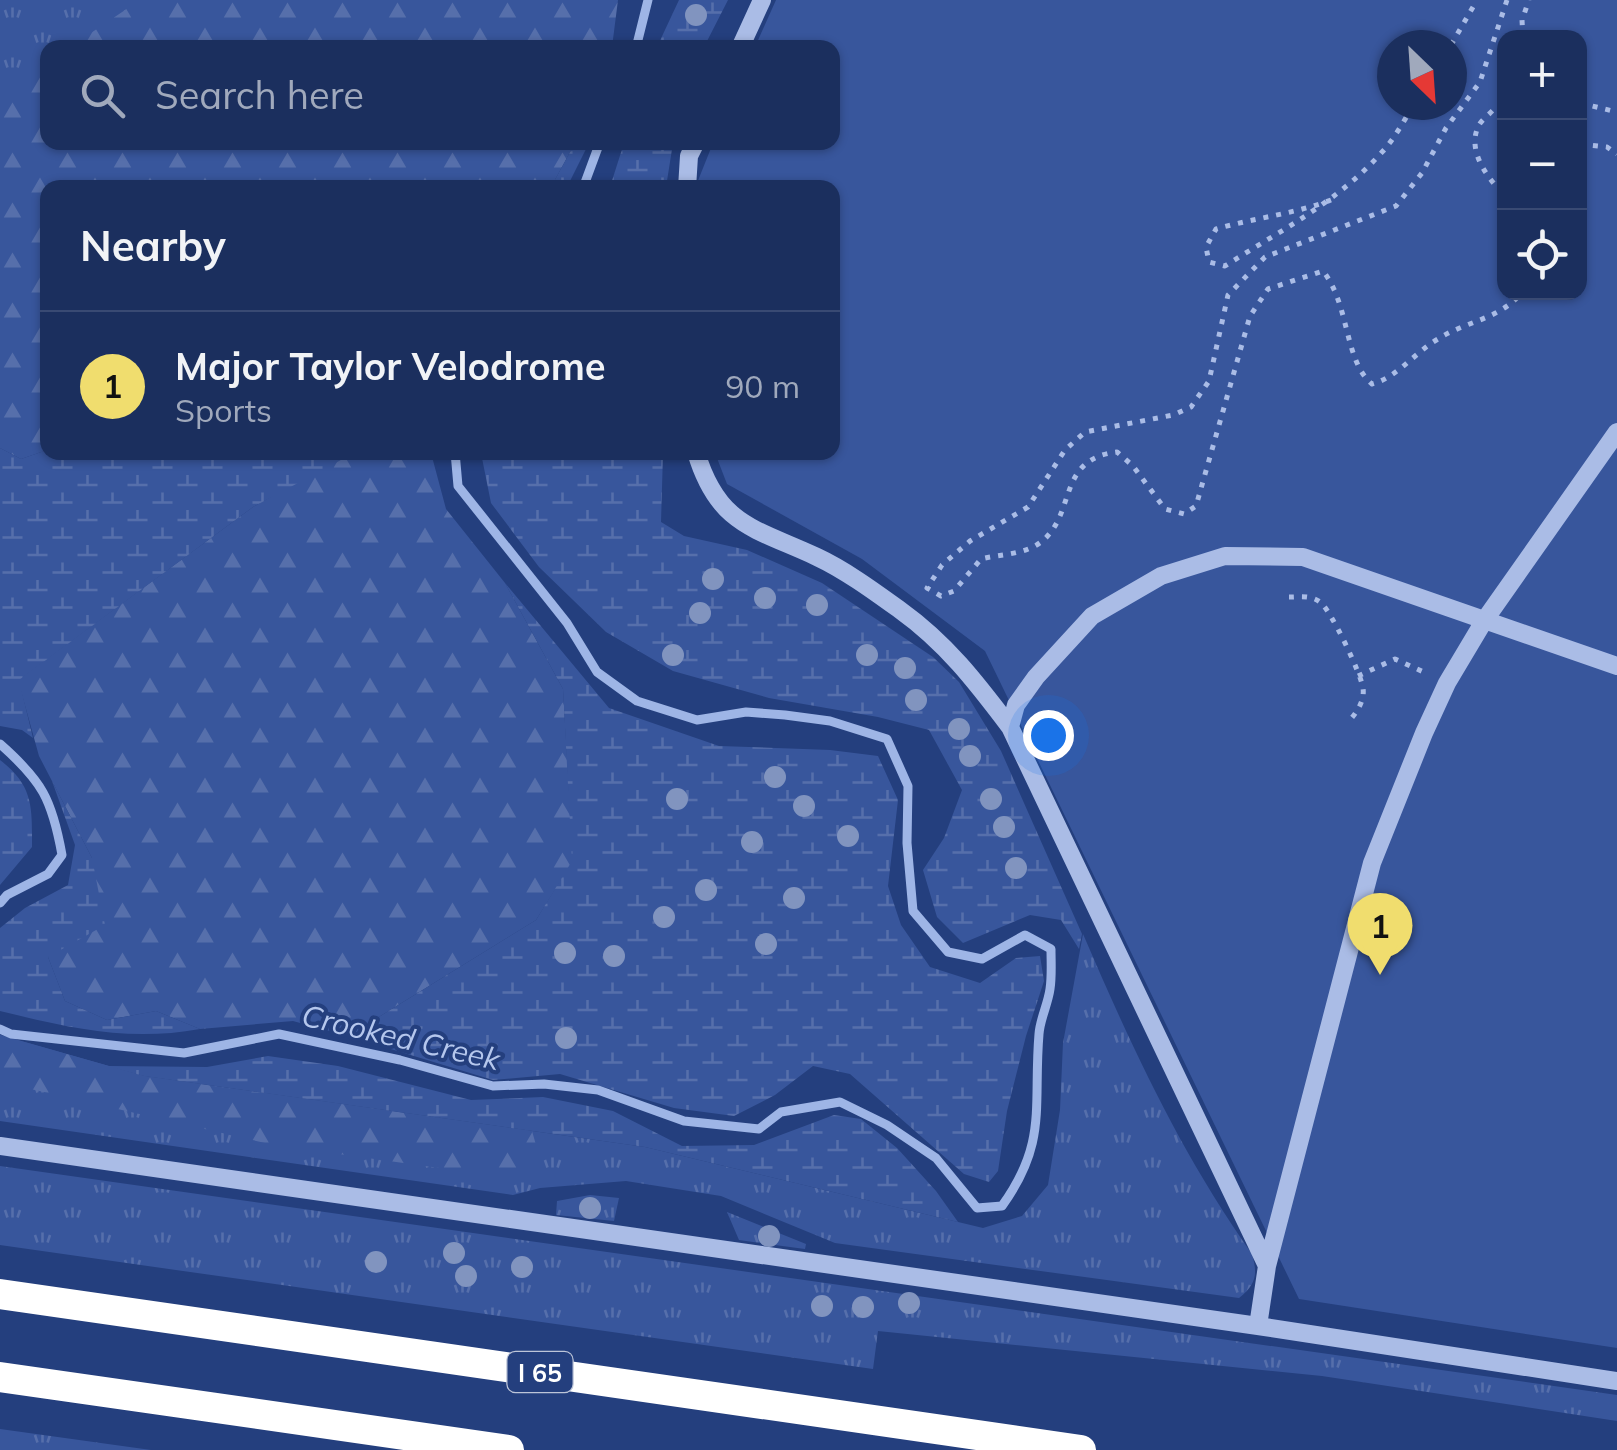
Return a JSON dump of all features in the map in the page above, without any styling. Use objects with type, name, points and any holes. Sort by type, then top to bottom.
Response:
[{"type":"highway","name":"I 65","points":[[0,1294],[1081,1450]]},
{"type":"highway","points":[[0,1378],[509,1450]]},
{"type":"lane","points":[[744,40],[762,0]]},
{"type":"lane","points":[[687,180],[692,150]]},
{"type":"lane","points":[[1258,1326],[1266,1266],[1372,863],[1447,683],[1484,621],[1617,432]]},
{"type":"lane","points":[[699,460],[707,484],[736,521],[819,558],[902,611],[962,662],[1010,726],[1266,1266]]},
{"type":"lane","points":[[1010,726],[1016,705],[1036,677],[1092,616],[1161,576],[1225,556],[1304,557],[1617,666]]},
{"type":"lane","points":[[0,1146],[1617,1381]]},
{"type":"path","points":[[1460,30],[1477,0]]},
{"type":"path","points":[[1507,0],[1480,82],[1396,206],[1265,257],[1228,294],[1209,380],[1191,407],[1172,415],[1085,432],[1065,450],[1028,508],[970,541],[942,565],[927,588],[942,596],[954,590],[981,559],[1024,551],[1044,540],[1078,471],[1098,454],[1117,452],[1133,466],[1165,509],[1184,514],[1196,506],[1250,316],[1268,289],[1323,272],[1337,288],[1360,374],[1372,384],[1390,379],[1405,362],[1441,336],[1510,308],[1516,300]]},
{"type":"path","points":[[1522,30],[1529,0]]},
{"type":"path","points":[[1587,105],[1617,112]]},
{"type":"path","points":[[1497,108],[1478,126],[1475,152],[1497,187]]},
{"type":"path","points":[[1331,200],[1216,229],[1206,246],[1209,262],[1226,266],[1331,200],[1386,148],[1404,120]]},
{"type":"path","points":[[1587,145],[1607,147],[1617,154]]},
{"type":"path","points":[[1289,597],[1306,596],[1321,602],[1358,676],[1364,690],[1359,708],[1347,723]]},
{"type":"path","points":[[1358,676],[1394,659],[1447,683]]},
{"type":"green space","points":[[0,0],[235,0],[177,40],[40,40],[40,136],[0,165]]},
{"type":"green space","points":[[140,0],[618,0],[613,40],[80,40]]},
{"type":"green space","points":[[679,0],[728,0],[708,40],[660,40]]},
{"type":"green space","points":[[776,0],[1617,0],[1617,1348],[1299,1299],[985,651],[862,559],[727,484],[718,460],[840,460],[840,180],[698,180],[710,150],[840,150],[840,40],[758,40]]},
{"type":"green space","points":[[40,68],[40,150],[571,150],[555,180],[40,180],[40,452],[21,459],[0,448],[0,95]]},
{"type":"green space","points":[[571,150],[586,150],[570,180],[555,180]]},
{"type":"green space","points":[[622,150],[672,150],[667,180],[612,180]]},
{"type":"green space","points":[[0,448],[21,459],[40,452],[40,460],[341,460],[253,507],[19,680],[33,738],[22,730],[0,726]]},
{"type":"green space","points":[[336,460],[433,460],[446,509],[505,583],[563,689],[573,861],[536,920],[348,1036],[293,1021],[200,1029],[156,1011],[107,1020],[65,1001],[48,957],[92,858],[39,756],[18,680],[253,507]]},
{"type":"green space","points":[[482,460],[663,460],[661,522],[684,536],[747,550],[822,583],[933,657],[959,682],[1001,751],[1082,934],[1079,949],[1061,920],[1030,915],[963,943],[937,917],[923,870],[944,838],[962,790],[929,730],[769,698],[673,671],[606,632],[539,567],[491,503]]},
{"type":"green space","points":[[505,583],[609,708],[719,746],[878,756],[898,800],[888,886],[901,925],[930,967],[980,983],[1016,958],[1040,956],[1044,981],[1007,1111],[998,1171],[989,1182],[964,1174],[850,1074],[813,1066],[775,1095],[734,1116],[674,1108],[560,1074],[493,1080],[348,1036],[536,920],[572,861],[563,689]]},
{"type":"green space","points":[[0,760],[19,779],[29,799],[32,847],[0,885]]},
{"type":"green space","points":[[52,781],[92,858],[105,925],[48,957],[65,1001],[107,1020],[156,1011],[200,1029],[124,1034],[75,1028],[0,1011],[0,928],[25,908],[68,885],[75,845]]},
{"type":"green space","points":[[1083,934],[1159,1098],[1202,1177],[1252,1254],[1254,1279],[1239,1298],[835,1243],[721,1196],[626,1181],[540,1188],[513,1195],[0,1121],[0,1035],[144,1076],[645,1147],[983,1228],[1022,1216],[1048,1185],[1060,1110],[1063,1043]]},
{"type":"green space","points":[[0,1035],[144,1076],[532,1131],[540,1159],[504,1177],[274,1145],[0,1082]]},
{"type":"green space","points":[[268,1056],[338,1066],[471,1100],[543,1097],[613,1111],[682,1146],[754,1145],[834,1115],[861,1119],[897,1148],[958,1222],[645,1147],[144,1076],[107,1066],[207,1067]]},
{"type":"green space","points":[[0,1166],[1617,1395],[1617,1421],[1322,1376],[878,1331],[873,1369],[0,1245]]},
{"type":"green space","points":[[590,1195],[619,1198],[614,1221],[556,1215],[557,1201]]},
{"type":"green space","points":[[727,1212],[806,1244],[805,1249],[739,1240]]},
{"type":"green space","points":[[0,1429],[151,1450],[0,1450]]},
{"type":"waterway","name":"Crooked Creek","points":[[638,40],[648,0]]},
{"type":"waterway","name":"Crooked Creek","points":[[586,180],[597,150]]},
{"type":"waterway","name":"Crooked Creek","points":[[0,1029],[11,1034],[184,1053],[279,1034],[400,1060],[493,1086],[544,1084],[598,1090],[684,1121],[759,1129],[781,1112],[840,1102],[887,1125],[936,1158],[977,1208],[1002,1206],[1026,1162],[1036,1123],[1039,1034],[1050,989],[1051,949],[1025,935],[982,959],[948,952],[913,911],[907,843],[908,786],[887,739],[830,721],[785,715],[746,712],[697,720],[637,701],[597,672],[567,623],[458,486],[456,460]]},
{"type":"waterway","name":"Crooked Creek","points":[[0,744],[43,792],[62,855],[48,874],[7,895],[0,903]]},
{"type":"place","name":"Major Taylor Velodrome","points":[[1380,975]]}]
